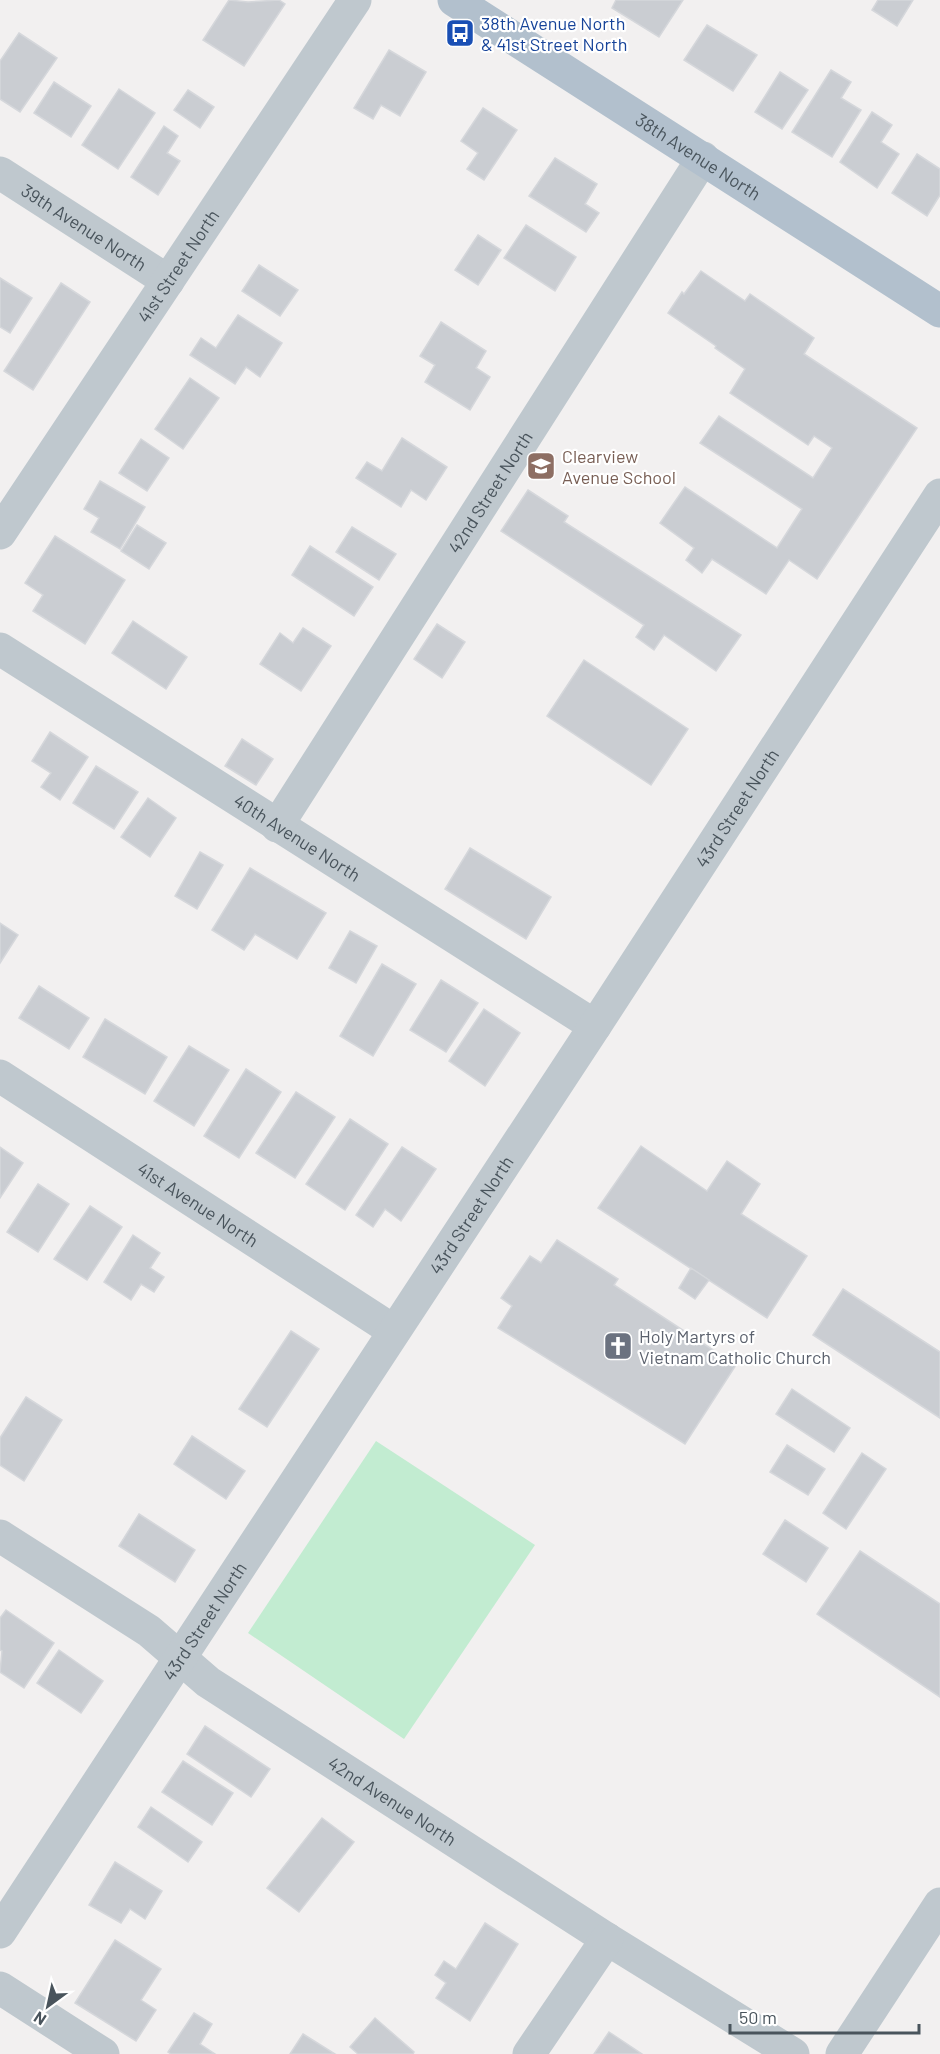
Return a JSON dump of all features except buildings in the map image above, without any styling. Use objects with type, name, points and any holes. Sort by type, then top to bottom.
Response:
[{"type":"main road","name":"38th Avenue North","points":[[454,0],[940,311]]},
{"type":"street","name":"41st Street North","points":[[0,532],[355,0]]},
{"type":"street","name":"42nd Street North","points":[[277,826],[703,158]]},
{"type":"street","name":"39th Avenue North","points":[[0,173],[168,281]]},
{"type":"street","name":"43rd Street North","points":[[0,1932],[595,1026],[940,495]]},
{"type":"street","name":"40th Avenue North","points":[[0,649],[595,1026]]},
{"type":"street","name":"41st Avenue North","points":[[0,1076],[394,1331]]},
{"type":"street","name":"42nd Avenue North","points":[[0,1536],[148,1631],[208,1682],[607,1939],[793,2054]]},
{"type":"street","points":[[842,2054],[940,1904]]},
{"type":"street","points":[[529,2054],[607,1939]]},
{"type":"street","points":[[0,1988],[103,2054]]},
{"type":"green space","points":[[376,1441],[535,1545],[404,1739],[248,1633]]},
{"type":"place","name":"38th Avenue North & 41st Street North","points":[[460,33]]},
{"type":"place","name":"Clearview Avenue School","points":[[541,466]]},
{"type":"place","name":"Holy Martyrs of Vietnam Catholic Church","points":[[618,1346]]}]
